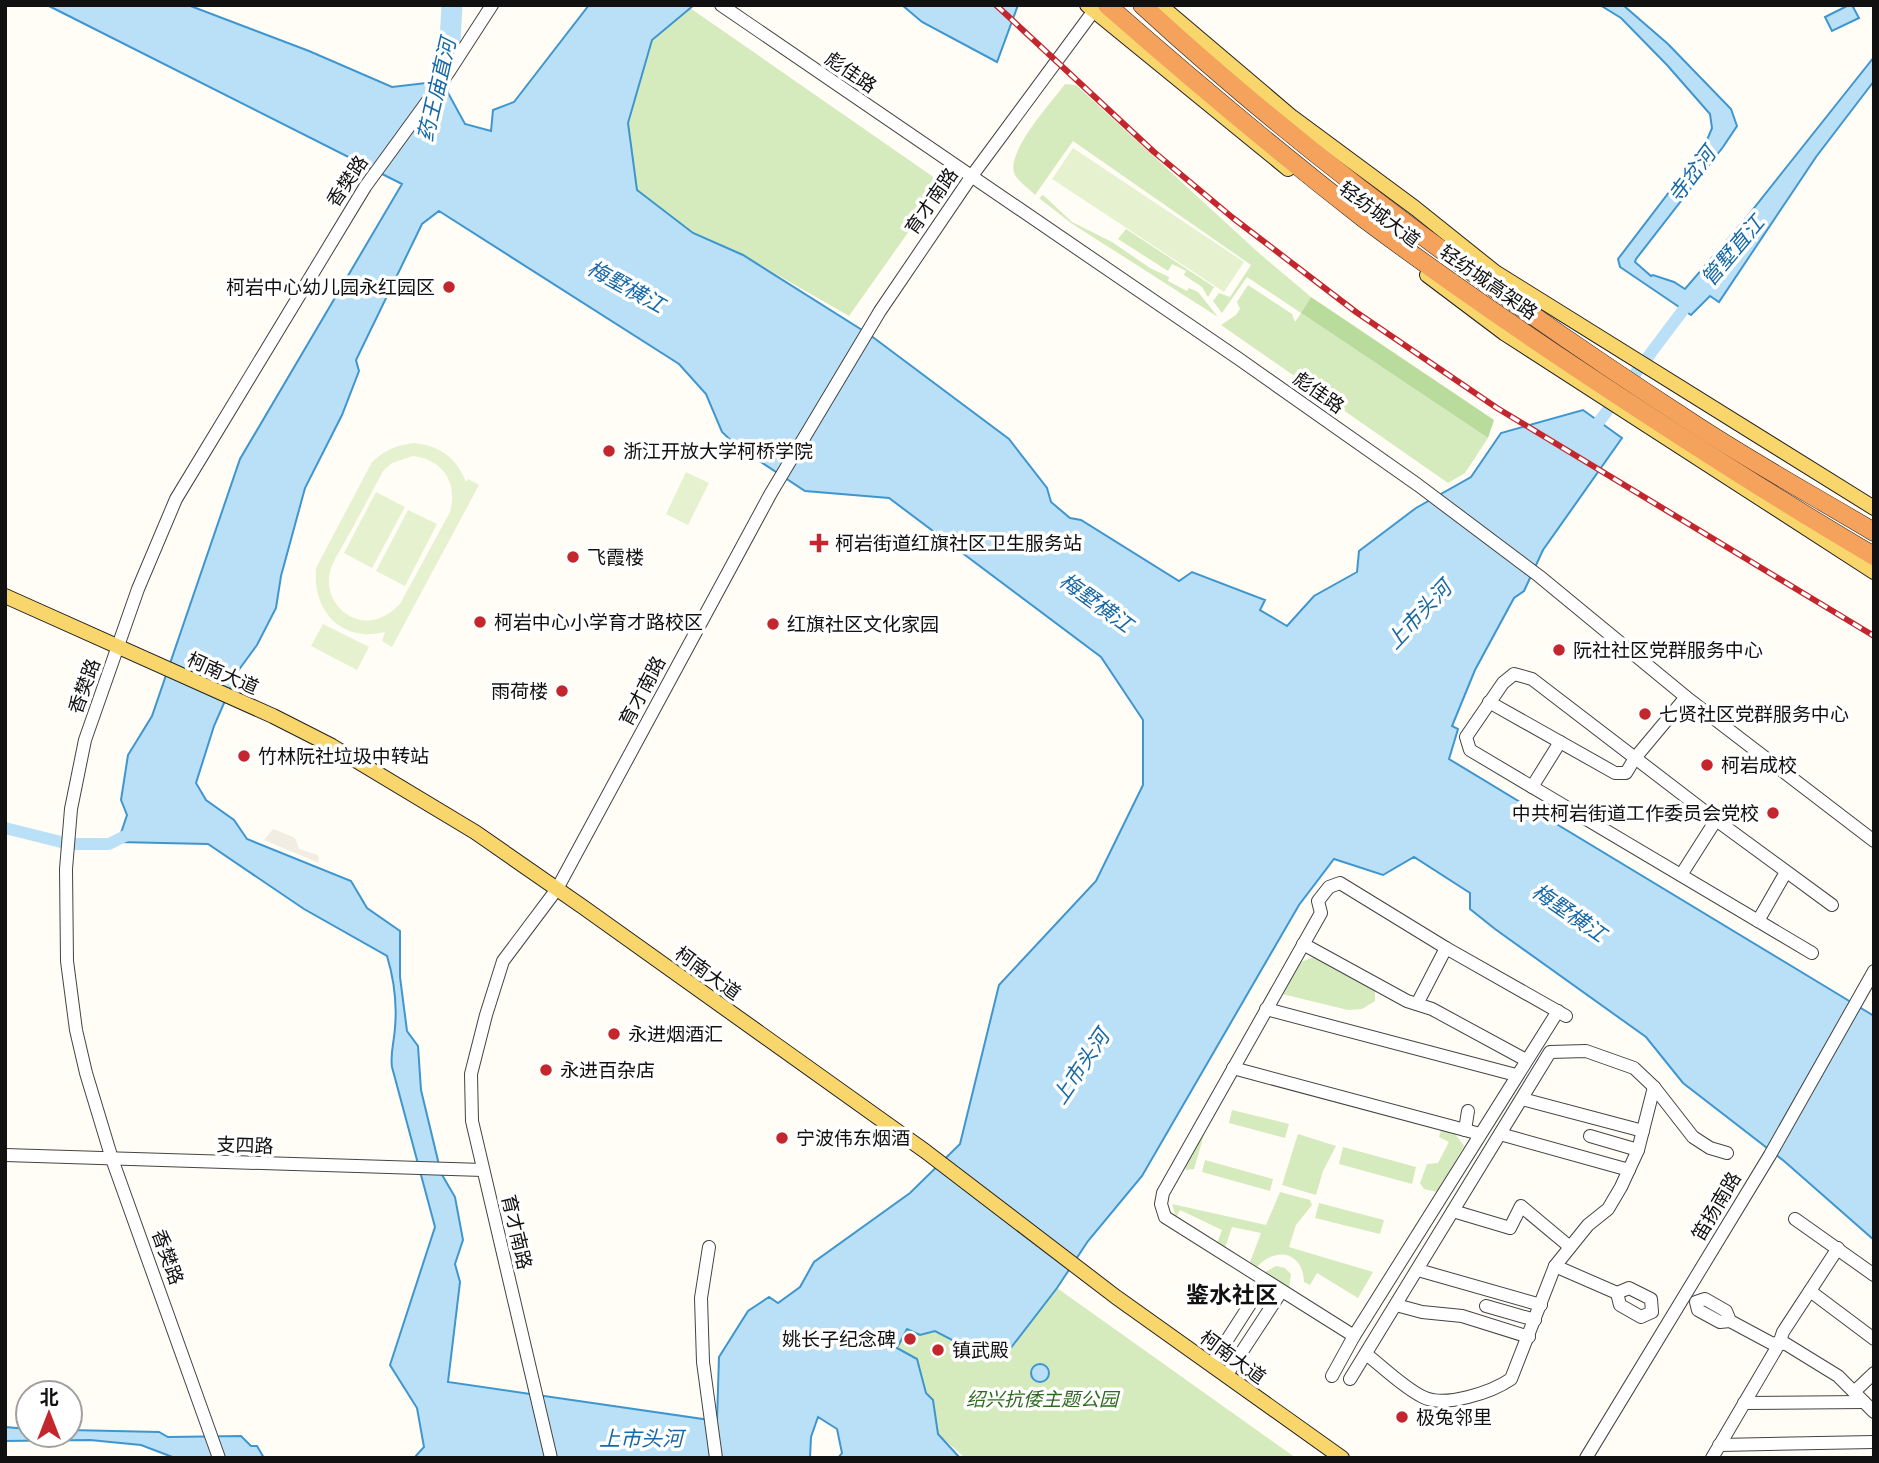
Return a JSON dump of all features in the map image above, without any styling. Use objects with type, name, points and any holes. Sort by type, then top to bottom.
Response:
[{"type":"highway","name":"轻纺城高架路","points":[[1142,5],[1188,48],[1341,174],[1489,285],[1689,421],[1874,532]]},
{"type":"highway","name":"轻纺城高架路","points":[[1097,7],[1352,209],[1475,300],[1637,409],[1818,524],[1874,556]]},
{"type":"main road","name":"轻纺城大道","points":[[1160,5],[1292,117],[1415,208],[1495,272],[1874,508]]},
{"type":"main road","name":"轻纺城大道","points":[[1097,7],[1297,176],[1504,333],[1874,572]]},
{"type":"main road","name":"柯南大道","points":[[5,596],[273,716],[332,746],[463,825],[925,1151],[1116,1297],[1342,1458]]},
{"type":"street","name":"香樊路","points":[[219,1458],[112,1159],[76,1030],[67,961],[67,843],[71,809],[85,740],[138,589],[176,499],[365,187],[448,72],[492,5]]},
{"type":"street","name":"育才南路","points":[[551,1458],[472,1121],[471,1074],[503,961],[557,889],[771,493],[880,312],[971,177],[1097,7]]},
{"type":"street","name":"彪佳路","points":[[724,8],[1239,359],[1418,485],[1539,576],[1686,697],[1874,841]]},
{"type":"street","points":[[1812,953],[1470,750],[1466,737],[1503,683],[1514,674],[1532,680],[1832,905]]},
{"type":"street","points":[[1489,702],[1615,773],[1626,774],[1635,758],[1686,697]]},
{"type":"street","points":[[1532,787],[1560,741]]},
{"type":"street","points":[[1681,875],[1716,820]]},
{"type":"street","points":[[1758,921],[1786,872]]},
{"type":"street","points":[[1332,1376],[1516,1075],[1562,1013],[1446,948],[1340,883],[1329,887],[1318,901],[1321,913],[1163,1193],[1161,1204],[1165,1217],[1354,1336]]},
{"type":"street","points":[[1303,944],[1407,1001],[1432,1009],[1526,1060]]},
{"type":"street","points":[[1417,1004],[1446,948]]},
{"type":"street","name":"笛扬南路","points":[[1586,1458],[1669,1322],[1690,1299],[1874,971]]},
{"type":"street","points":[[1266,1009],[1516,1075]]},
{"type":"street","points":[[1350,1379],[1550,1052],[1586,1051],[1634,1068],[1654,1087],[1693,1137],[1710,1148],[1727,1153]]},
{"type":"street","points":[[1233,1068],[1480,1134]]},
{"type":"street","points":[[1366,1354],[1424,1398],[1439,1401],[1499,1387],[1511,1379],[1555,1266],[1588,1225],[1608,1209],[1629,1170],[1638,1150],[1654,1087]]},
{"type":"street","points":[[1522,1098],[1643,1131]]},
{"type":"street","points":[[1465,1130],[1468,1111]]},
{"type":"street","points":[[1500,1135],[1629,1170]]},
{"type":"street","points":[[1590,1136],[1638,1150]]},
{"type":"street","name":"支四路","points":[[5,1155],[403,1170],[483,1170]]},
{"type":"street","points":[[1453,1211],[1510,1228],[1521,1206],[1570,1247]]},
{"type":"street","points":[[1795,1219],[1874,1275]]},
{"type":"street","points":[[709,1247],[701,1298],[703,1362],[716,1458]]},
{"type":"street","points":[[1712,1458],[1779,1344],[1783,1332],[1838,1248]]},
{"type":"street","points":[[1555,1266],[1617,1293],[1629,1288],[1651,1299],[1652,1312]]},
{"type":"street","points":[[1418,1270],[1541,1305]]},
{"type":"street","points":[[1212,1365],[1265,1281]]},
{"type":"street","points":[[1810,1291],[1874,1339]]},
{"type":"street","points":[[1226,1376],[1281,1292]]},
{"type":"street","points":[[1617,1293],[1620,1305],[1642,1317],[1652,1312]]},
{"type":"street","points":[[1690,1299],[1698,1310],[1720,1322],[1730,1321],[1771,1343],[1786,1344],[1838,1376],[1869,1407]]},
{"type":"street","points":[[1396,1305],[1422,1312],[1462,1316],[1529,1337]]},
{"type":"street","points":[[1486,1306],[1535,1320]]},
{"type":"street","points":[[1652,1312],[1669,1322]]},
{"type":"street","points":[[1854,1392],[1874,1373]]},
{"type":"street","points":[[1744,1403],[1869,1407]]},
{"type":"street","points":[[1719,1444],[1874,1442]]},
{"type":"green space","points":[[690,8],[932,176],[937,185],[936,193],[849,316],[743,255],[693,233],[637,190],[628,123],[652,40]]},
{"type":"green space","points":[[1065,84],[1076,85],[1260,254],[1311,297],[1301,313],[1247,277],[1222,313],[1213,301],[1219,293],[1230,297],[1251,265],[1073,141],[1035,195],[1022,183],[1015,175],[1013,166],[1016,154],[1031,128]]},
{"type":"green space","points":[[1073,148],[1244,262],[1224,292],[1052,179]]},
{"type":"green space","points":[[1043,195],[1072,222],[1112,242],[1150,268],[1169,277],[1168,281],[1187,291],[1189,288],[1198,292],[1218,317],[1071,223],[1039,198]]},
{"type":"green space","points":[[1126,229],[1214,287],[1208,297],[1202,287],[1184,275],[1186,271],[1172,264],[1168,271],[1118,239]]},
{"type":"green space","points":[[1248,285],[1292,314],[1295,322],[1301,313],[1488,438],[1465,473],[1448,483],[1221,325],[1236,315],[1240,309],[1237,302]]},
{"type":"green space","points":[[1311,297],[1494,420],[1488,438],[1301,313]]},
{"type":"green space","points":[[408,444],[432,447],[446,454],[466,482],[468,479],[479,485],[392,647],[382,641],[385,632],[366,634],[351,631],[332,620],[320,601],[316,568],[372,462],[391,449]],"holes":[[[413,456],[424,458],[440,468],[450,482],[450,512],[400,604],[375,620],[350,616],[338,607],[331,594],[329,580],[333,563],[383,471],[392,463]]]},
{"type":"green space","points":[[686,472],[709,483],[688,525],[666,514]]},
{"type":"green space","points":[[376,492],[405,507],[372,568],[344,553]]},
{"type":"green space","points":[[408,510],[437,524],[405,586],[376,571]]},
{"type":"green space","points":[[323,624],[369,647],[357,670],[311,646]]},
{"type":"green space","points":[[1315,957],[1375,990],[1375,1001],[1362,1009],[1348,1010],[1278,993],[1298,963]]},
{"type":"green space","points":[[1232,1110],[1289,1124],[1285,1138],[1229,1123]]},
{"type":"green space","points":[[1206,1128],[1194,1169],[1186,1170],[1185,1163]]},
{"type":"green space","points":[[1441,1130],[1453,1131],[1464,1146],[1437,1192],[1424,1189],[1420,1183],[1427,1164],[1438,1163],[1449,1142],[1439,1137]]},
{"type":"green space","points":[[1298,1134],[1336,1146],[1323,1171],[1316,1195],[1282,1185]]},
{"type":"green space","points":[[1343,1147],[1416,1167],[1412,1184],[1339,1164]]},
{"type":"green space","points":[[1205,1160],[1273,1179],[1270,1191],[1202,1172]]},
{"type":"green space","points":[[1280,1192],[1310,1200],[1312,1205],[1296,1225],[1289,1247],[1373,1272],[1358,1298],[1317,1273],[1310,1285],[1304,1282],[1299,1264],[1287,1255],[1272,1256],[1257,1267],[1250,1262],[1261,1233],[1232,1227],[1225,1248],[1217,1243],[1222,1230],[1180,1210],[1176,1217],[1172,1204],[1266,1225]]},
{"type":"green space","points":[[1319,1203],[1384,1220],[1380,1234],[1315,1218]]},
{"type":"green space","points":[[1276,1266],[1285,1268],[1291,1274],[1289,1288],[1265,1272]]},
{"type":"green space","name":"绍兴抗倭主题公园","points":[[1057,1288],[1296,1458],[965,1458],[938,1434],[933,1400],[926,1393],[917,1359],[896,1348],[908,1328],[920,1335],[934,1331],[958,1343],[1013,1347]]},
{"type":"shaded area","points":[[273,829],[293,837],[299,849],[318,855],[319,863],[264,840]]},
{"type":"water","points":[[47,5],[188,5],[309,51],[392,87],[426,83],[447,91],[465,124],[491,131],[493,110],[514,102],[589,5],[694,5],[652,40],[628,123],[637,190],[693,233],[743,255],[870,335],[1009,439],[1047,488],[1051,502],[1070,518],[1081,520],[1179,581],[1192,572],[1265,600],[1260,610],[1287,626],[1314,596],[1357,572],[1359,551],[1416,508],[1471,477],[1501,433],[1583,410],[1622,438],[1543,550],[1524,591],[1514,598],[1475,670],[1452,726],[1458,729],[1449,759],[1874,1016],[1874,1240],[1784,1161],[1683,1083],[1646,1037],[1470,909],[1470,893],[1414,857],[1383,875],[1334,859],[1299,905],[1142,1176],[1088,1241],[1057,1288],[1007,1353],[990,1359],[966,1354],[958,1343],[935,1331],[920,1335],[907,1329],[897,1348],[917,1359],[926,1393],[933,1400],[938,1434],[960,1458],[838,1458],[842,1453],[837,1429],[818,1417],[811,1437],[810,1458],[414,1458],[424,1447],[417,1408],[390,1365],[435,1227],[392,1067],[396,1019],[387,956],[304,909],[208,844],[118,842],[127,815],[121,800],[128,755],[152,716],[240,459],[402,184]],"holes":[[[439,211],[679,364],[706,394],[722,432],[738,447],[805,491],[889,498],[1101,657],[1143,720],[1143,785],[1096,881],[999,985],[960,1144],[910,1193],[814,1262],[800,1287],[778,1303],[769,1297],[748,1311],[719,1357],[717,1421],[448,1382],[460,1282],[455,1264],[463,1240],[455,1197],[441,1173],[421,1090],[418,1046],[407,1031],[400,977],[400,931],[367,908],[351,881],[247,839],[234,820],[206,800],[196,783],[214,726],[238,671],[257,645],[276,608],[281,576],[305,488],[342,415],[359,371],[356,360],[422,224]]]},
{"type":"water","points":[[902,5],[1018,5],[997,62],[922,22]]},
{"type":"water","name":"寺岔河","points":[[1600,5],[1623,5],[1668,44],[1731,109],[1737,126],[1635,262],[1651,276],[1674,282],[1685,289],[1746,218],[1874,57],[1874,81],[1816,157],[1719,302],[1710,296],[1691,315],[1620,267],[1618,259],[1705,145],[1712,128],[1710,114],[1621,18]]},
{"type":"water","points":[[1852,5],[1859,18],[1832,31],[1825,17]]},
{"type":"water","points":[[1036,1364],[1044,1364],[1049,1373],[1047,1380],[1036,1382],[1031,1377],[1031,1369]]},
{"type":"water","points":[[5,1427],[14,1428],[14,1441],[5,1441]]},
{"type":"water","points":[[84,1430],[159,1432],[168,1437],[241,1436],[251,1446],[257,1446],[264,1458],[175,1458],[141,1445],[84,1440]]},
{"type":"waterway","name":"药王庙直河","points":[[437,96],[450,42],[452,5]]},
{"type":"waterway","name":"管墅直江","points":[[1592,431],[1693,297]]},
{"type":"waterway","points":[[5,828],[69,844],[109,844],[133,832]]},
{"type":"railway","points":[[996,5],[1154,152],[1233,218],[1356,312],[1497,408],[1874,636]]},
{"type":"place","name":"柯岩中心幼儿园永红园区","points":[[449,287]]},
{"type":"place","name":"浙江开放大学柯桥学院","points":[[609,451]]},
{"type":"place","name":"柯岩街道红旗社区卫生服务站","points":[[819,543]]},
{"type":"place","name":"飞霞楼","points":[[573,557]]},
{"type":"place","name":"柯岩中心小学育才路校区","points":[[480,622]]},
{"type":"place","name":"红旗社区文化家园","points":[[773,624]]},
{"type":"place","name":"阮社社区党群服务中心","points":[[1559,650]]},
{"type":"place","name":"雨荷楼","points":[[562,691]]},
{"type":"place","name":"七贤社区党群服务中心","points":[[1645,714]]},
{"type":"place","name":"竹林阮社垃圾中转站","points":[[244,756]]},
{"type":"place","name":"柯岩成校","points":[[1707,765]]},
{"type":"place","name":"中共柯岩街道工作委员会党校","points":[[1773,813]]},
{"type":"place","name":"永进烟酒汇","points":[[614,1034]]},
{"type":"place","name":"永进百杂店","points":[[546,1070]]},
{"type":"place","name":"宁波伟东烟酒","points":[[782,1138]]},
{"type":"place","name":"姚长子纪念碑","points":[[910,1339]]},
{"type":"place","name":"镇武殿","points":[[938,1350]]},
{"type":"place","name":"极兔邻里","points":[[1402,1417]]},
{"type":"district","name":"鉴水社区","points":[[1232,1295]]},
{"type":"water label","name":"梅墅横江","points":[[626,287]]},
{"type":"water label","name":"梅墅横江","points":[[1096,603]]},
{"type":"water label","name":"上市头河","points":[[1419,615]]},
{"type":"water label","name":"梅墅横江","points":[[1569,913]]},
{"type":"water label","name":"上市头河","points":[[1081,1067]]},
{"type":"water label","name":"上市头河","points":[[641,1439]]}]
